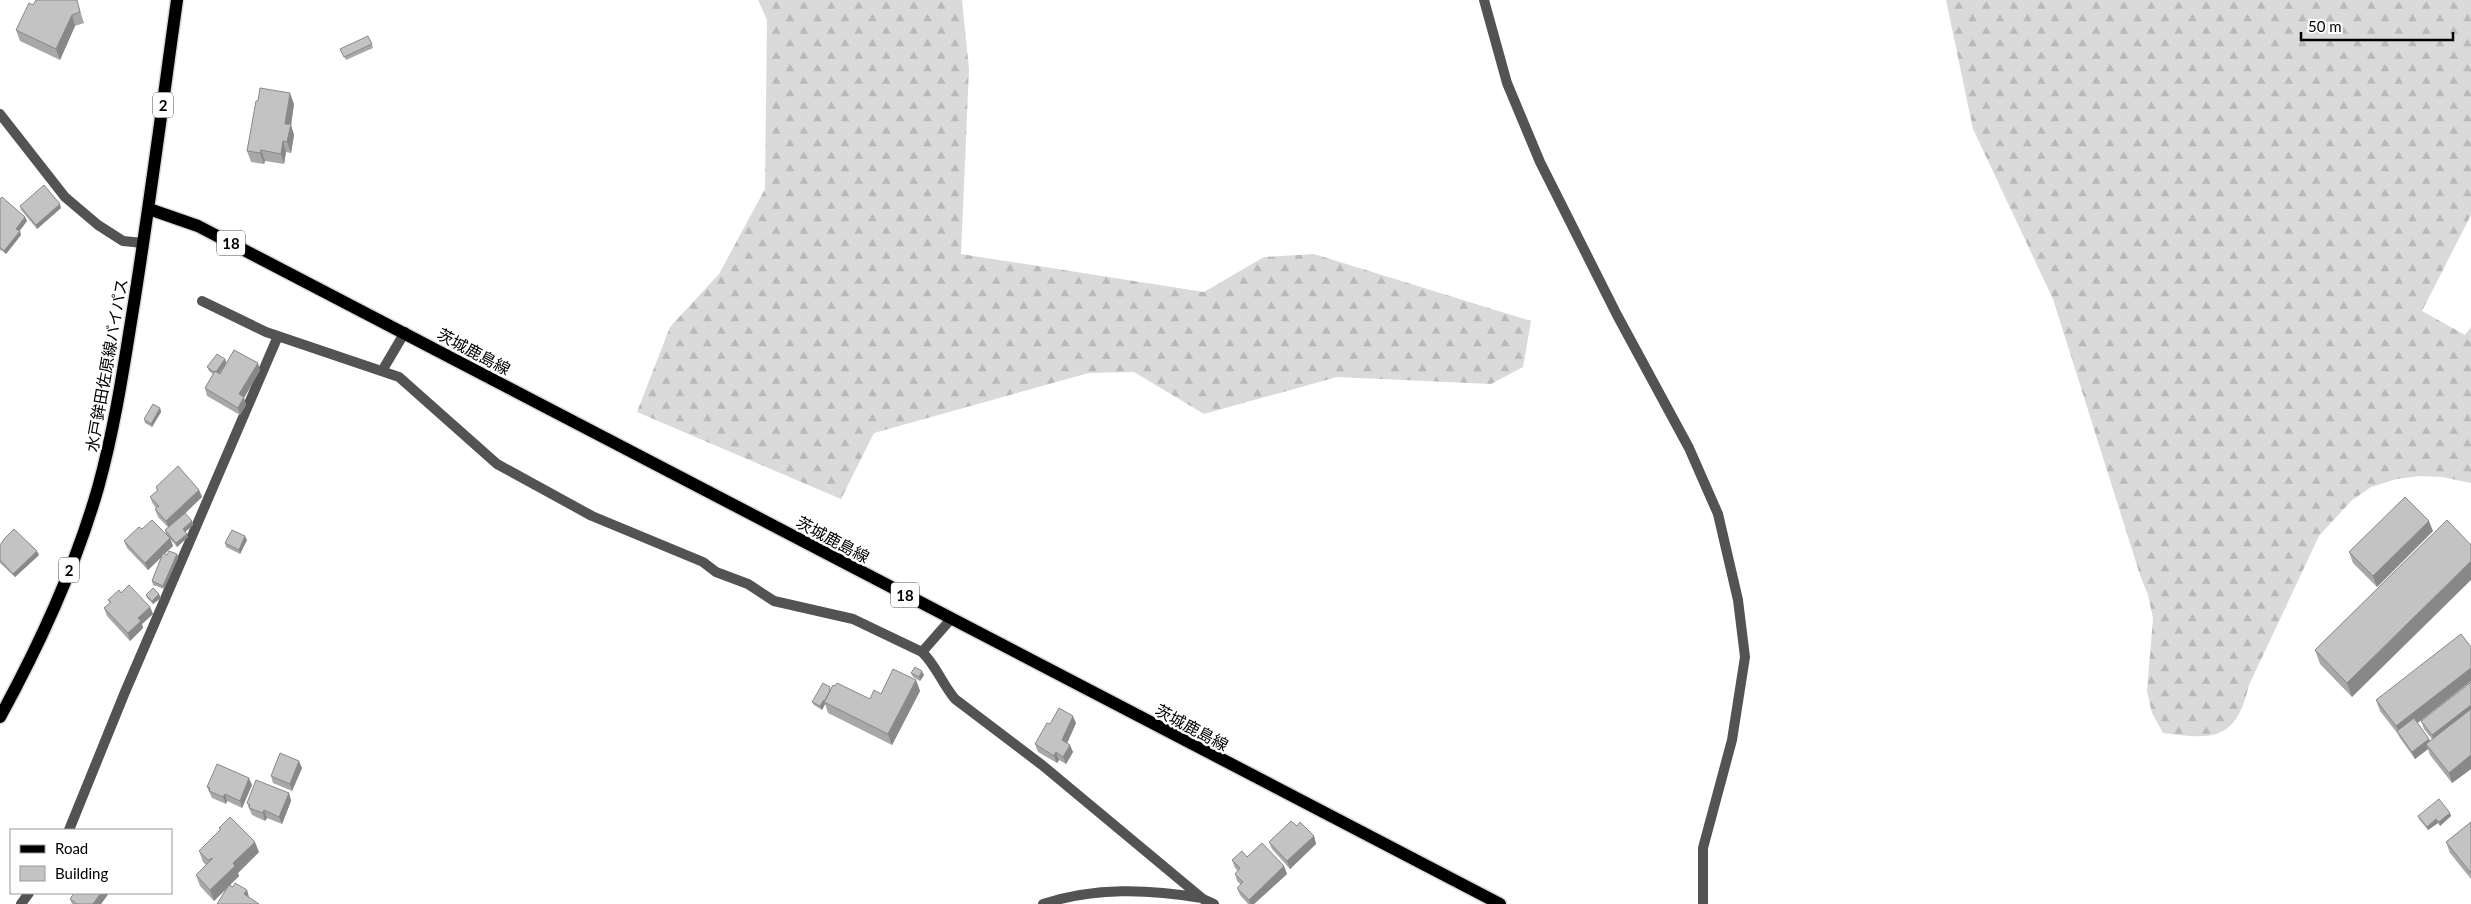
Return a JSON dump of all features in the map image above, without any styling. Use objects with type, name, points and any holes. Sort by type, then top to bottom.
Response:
[{"type":"main road","name":"水戸鉾田佐原線バイパス","points":[[0,717],[27,668],[77,553],[98,488],[116,415],[144,243],[177,0]]},
{"type":"main road","name":"茨城鹿島線","points":[[149,209],[198,226],[405,332],[951,619],[1500,904]]},
{"type":"street","points":[[1484,0],[1508,83],[1540,162],[1617,315],[1689,448],[1720,522],[1738,600],[1745,657],[1732,740],[1703,848],[1703,904]]},
{"type":"street","points":[[0,114],[65,197],[98,225],[123,241],[144,243]]},
{"type":"street","points":[[202,301],[278,336],[398,377],[497,464],[592,516],[703,562],[716,572],[748,584],[774,601],[853,619],[922,652],[930,660],[943,685],[955,699],[1042,765],[1203,898],[1214,904]]},
{"type":"street","points":[[382,371],[405,332]]},
{"type":"street","points":[[69,829],[125,692],[278,336]]},
{"type":"street","points":[[922,652],[951,619]]},
{"type":"street","points":[[1043,904],[1090,892],[1171,893],[1203,898]]},
{"type":"green space","points":[[758,0],[962,0],[969,69],[961,254],[1204,292],[1264,257],[1314,254],[1531,321],[1523,367],[1491,384],[1337,377],[1204,414],[1134,372],[1089,373],[874,433],[841,499],[637,412],[670,327],[719,274],[765,189],[767,20]]},
{"type":"green space","points":[[1946,0],[2471,0],[2471,215],[2422,311],[2465,335],[2471,327],[2471,483],[2442,477],[2420,476],[2397,479],[2371,487],[2351,501],[2319,536],[2249,685],[2244,703],[2237,717],[2230,726],[2221,732],[2197,736],[2163,733],[2152,713],[2147,691],[2153,618],[2148,595],[2140,575],[2053,299],[1973,129]]},
{"type":"building","points":[[36,0],[77,0],[80,12],[72,15],[56,49],[16,30],[29,3],[33,5]]},
{"type":"building","points":[[368,36],[372,44],[344,57],[340,49]]},
{"type":"building","points":[[260,88],[290,93],[285,124],[291,124],[287,142],[283,141],[281,154],[261,150],[260,153],[247,151]]},
{"type":"building","points":[[44,185],[60,204],[36,225],[20,206]]},
{"type":"building","points":[[2,197],[25,217],[16,229],[20,231],[4,251],[0,247],[0,199]]},
{"type":"building","points":[[234,350],[258,363],[239,394],[244,397],[238,408],[205,388],[215,371],[220,374]]},
{"type":"building","points":[[217,354],[225,359],[216,372],[214,372],[207,367]]},
{"type":"building","points":[[153,404],[160,408],[151,424],[144,419]]},
{"type":"building","points":[[178,466],[199,490],[166,521],[155,509],[159,506],[150,497],[158,490],[156,487]]},
{"type":"building","points":[[2405,497],[2429,521],[2373,576],[2349,552]]},
{"type":"building","points":[[185,513],[192,521],[183,529],[187,534],[176,543],[165,530]]},
{"type":"building","points":[[152,520],[170,538],[145,563],[124,541],[139,527],[142,529]]},
{"type":"building","points":[[2447,520],[2471,545],[2471,561],[2347,683],[2315,650]]},
{"type":"building","points":[[14,529],[37,551],[13,574],[0,560],[0,545]]},
{"type":"building","points":[[232,530],[245,536],[239,550],[225,543]]},
{"type":"building","points":[[169,551],[177,554],[163,586],[152,581],[163,553],[167,555]]},
{"type":"building","points":[[129,585],[150,607],[138,618],[141,621],[128,633],[104,608],[111,602],[108,600],[119,590],[121,593]]},
{"type":"building","points":[[153,588],[159,594],[152,601],[146,595]]},
{"type":"building","points":[[2461,634],[2471,647],[2471,668],[2396,726],[2376,700]]},
{"type":"building","points":[[915,667],[922,671],[919,677],[911,673]]},
{"type":"building","points":[[893,669],[916,680],[888,734],[824,702],[833,685],[835,686],[837,683],[870,699],[874,690],[881,694]]},
{"type":"building","points":[[2471,682],[2471,705],[2432,735],[2421,721]]},
{"type":"building","points":[[823,683],[830,687],[830,691],[820,706],[812,702]]},
{"type":"building","points":[[1059,708],[1073,716],[1062,740],[1070,745],[1063,757],[1056,752],[1054,756],[1035,744],[1047,723],[1050,724]]},
{"type":"building","points":[[2471,709],[2471,755],[2449,773],[2426,744]]},
{"type":"building","points":[[2414,718],[2429,739],[2412,752],[2397,731]]},
{"type":"building","points":[[280,753],[299,761],[290,784],[271,776]]},
{"type":"building","points":[[217,764],[249,778],[240,801],[225,794],[223,797],[209,791],[210,788],[207,787]]},
{"type":"building","points":[[256,780],[289,793],[279,817],[264,810],[263,813],[249,808],[250,805],[247,803]]},
{"type":"building","points":[[2439,799],[2450,813],[2439,822],[2436,819],[2427,827],[2418,816]]},
{"type":"building","points":[[230,817],[255,842],[233,863],[235,866],[210,890],[196,875],[213,858],[208,860],[199,851]]},
{"type":"building","points":[[1291,821],[1297,826],[1300,822],[1314,836],[1287,861],[1269,842]]},
{"type":"building","points":[[2471,822],[2471,873],[2446,842]]},
{"type":"building","points":[[1262,843],[1284,866],[1249,900],[1237,888],[1243,882],[1235,874],[1240,868],[1232,860],[1242,851],[1247,857]]},
{"type":"building","points":[[235,883],[247,890],[244,894],[259,904],[217,904],[229,885],[233,887]]},
{"type":"building","points":[[73,894],[100,894],[93,904],[77,904],[70,899]]}]
